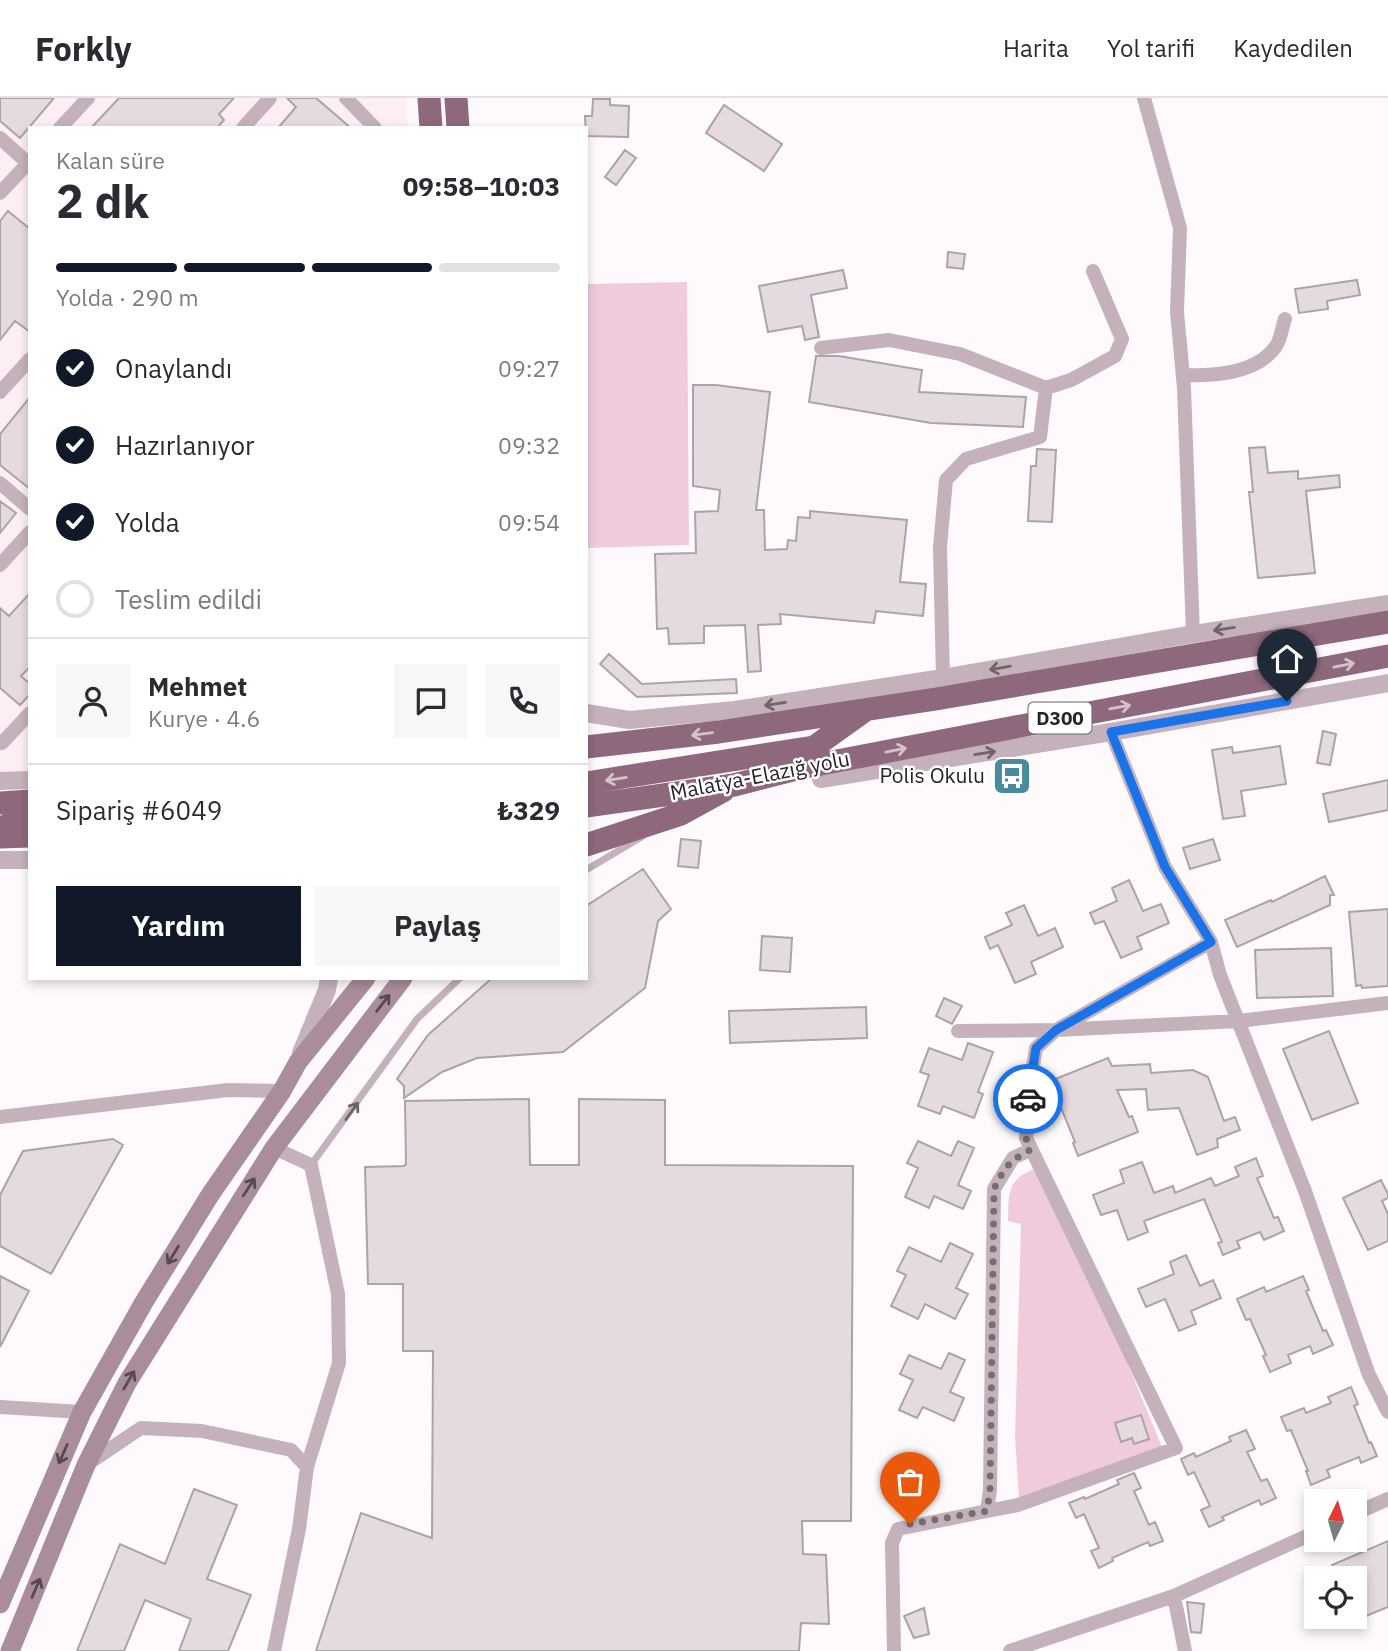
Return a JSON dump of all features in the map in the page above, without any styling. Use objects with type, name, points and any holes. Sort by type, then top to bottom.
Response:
[{"type":"highway","points":[[429,98],[431,126]]},
{"type":"highway","points":[[456,98],[458,126]]},
{"type":"highway","name":"D300","points":[[588,747],[865,710],[1388,622]]},
{"type":"highway","name":"Malatya-Elazığ yolu","points":[[588,806],[734,785],[800,768],[1388,656]]},
{"type":"highway","points":[[588,783],[814,747],[865,710]]},
{"type":"highway","points":[[588,732],[623,744]]},
{"type":"highway","points":[[588,844],[681,814],[734,785],[821,779]]},
{"type":"highway","points":[[0,803],[28,800]]},
{"type":"highway","points":[[0,828],[28,818]]},
{"type":"highway","points":[[0,838],[28,836]]},
{"type":"main road","points":[[0,1604],[82,1412],[144,1302],[203,1206],[282,1091],[298,1062],[364,980]]},
{"type":"main road","points":[[10,1651],[86,1465],[127,1383],[274,1148],[401,980]]},
{"type":"street","points":[[62,126],[88,98]]},
{"type":"street","points":[[245,126],[270,98]]},
{"type":"street","points":[[346,98],[373,126]]},
{"type":"street","points":[[1144,98],[1180,228],[1177,312],[1183,375],[1193,634]]},
{"type":"street","points":[[0,138],[28,161]]},
{"type":"street","points":[[0,194],[28,163]]},
{"type":"street","points":[[821,348],[889,340],[960,354],[1046,388],[1071,380],[1115,356],[1122,340],[1093,271]]},
{"type":"street","points":[[1183,375],[1211,376],[1261,362],[1277,344],[1285,319]]},
{"type":"street","points":[[0,392],[28,361]]},
{"type":"street","points":[[943,678],[940,547],[946,480],[966,459],[1040,437],[1046,388]]},
{"type":"street","points":[[0,483],[28,507]]},
{"type":"street","points":[[0,565],[28,534]]},
{"type":"street","points":[[588,713],[629,720],[735,710],[1388,604]]},
{"type":"street","points":[[1108,670],[1250,641],[1388,604]]},
{"type":"street","points":[[821,779],[1388,683]]},
{"type":"street","points":[[2,743],[28,715]]},
{"type":"street","points":[[1111,732],[1165,867],[1211,942],[1220,975],[1305,1191],[1368,1375],[1388,1412]]},
{"type":"street","points":[[0,781],[28,780]]},
{"type":"street","points":[[0,860],[28,860]]},
{"type":"street","points":[[987,1511],[990,1490],[994,1189],[1013,1158],[1030,1150],[1026,1138],[1029,1091],[1036,1048],[1056,1030],[1211,942]]},
{"type":"street","points":[[298,1062],[329,980]]},
{"type":"street","points":[[958,1031],[1056,1030],[1239,1021],[1388,1003]]},
{"type":"street","points":[[0,1117],[228,1090],[282,1091]]},
{"type":"street","points":[[894,1651],[892,1543],[898,1529],[1018,1505],[1176,1448],[1026,1138]]},
{"type":"street","points":[[274,1148],[311,1165],[338,1294],[340,1363],[307,1467],[299,1529],[274,1651]]},
{"type":"street","points":[[0,1407],[82,1412]]},
{"type":"street","points":[[86,1465],[141,1428],[202,1431],[291,1450],[307,1467]]},
{"type":"street","points":[[1367,1508],[1388,1499]]},
{"type":"street","points":[[1010,1651],[1174,1596],[1304,1537]]},
{"type":"street","points":[[1174,1596],[1185,1651]]},
{"type":"lane","points":[[588,869],[681,814]]},
{"type":"lane","points":[[311,1165],[417,1019],[458,980]]},
{"type":"shaded area","points":[[0,98],[406,98],[408,126],[28,126],[28,773],[0,775]]},
{"type":"shaded area","points":[[687,282],[689,545],[588,548],[588,284]]},
{"type":"shaded area","points":[[1036,1168],[1048,1171],[1162,1447],[1019,1498],[1015,1437],[1021,1224],[1008,1221],[1009,1195],[1019,1177]]},
{"type":"building","points":[[0,98],[54,98],[20,138],[0,121]]},
{"type":"building","points":[[119,98],[234,98],[219,114],[224,120],[219,126],[93,126]]},
{"type":"building","points":[[287,98],[316,98],[349,126],[280,126],[296,107]]},
{"type":"building","points":[[593,99],[610,99],[610,105],[629,106],[628,137],[588,136],[585,116],[592,116]]},
{"type":"building","points":[[724,105],[782,144],[764,171],[706,133]]},
{"type":"building","points":[[625,150],[636,158],[616,185],[605,177]]},
{"type":"building","points":[[8,211],[28,227],[28,331],[15,321],[0,340],[0,221]]},
{"type":"building","points":[[948,252],[965,254],[963,269],[947,267]]},
{"type":"building","points":[[843,270],[847,288],[811,295],[819,337],[805,340],[802,326],[768,332],[759,286]]},
{"type":"building","points":[[1357,280],[1360,295],[1327,301],[1328,309],[1299,313],[1295,289]]},
{"type":"building","points":[[816,356],[839,356],[922,370],[919,392],[1026,397],[1023,427],[931,423],[809,402]]},
{"type":"building","points":[[693,385],[770,392],[756,510],[764,510],[765,550],[787,549],[788,540],[796,541],[798,517],[810,518],[810,511],[907,520],[900,582],[926,584],[923,616],[876,611],[874,623],[780,614],[781,624],[758,625],[761,671],[748,672],[745,625],[704,626],[704,643],[669,644],[668,628],[657,629],[655,554],[696,553],[695,512],[718,511],[720,490],[693,486]]},
{"type":"building","points":[[28,399],[28,487],[0,465],[0,434]]},
{"type":"building","points":[[1265,447],[1268,473],[1298,471],[1298,479],[1339,475],[1340,487],[1306,491],[1315,573],[1258,578],[1249,492],[1253,492],[1249,448]]},
{"type":"building","points":[[1037,449],[1056,450],[1052,522],[1028,521],[1031,466],[1036,466]]},
{"type":"building","points":[[0,501],[16,513],[0,533]]},
{"type":"building","points":[[28,595],[28,669],[21,676],[28,682],[28,696],[20,705],[0,688],[0,608],[9,616]]},
{"type":"building","points":[[609,654],[642,684],[736,679],[737,693],[637,697],[600,664]]},
{"type":"building","points":[[1323,731],[1336,734],[1330,765],[1317,763]]},
{"type":"building","points":[[1280,746],[1286,784],[1241,791],[1245,816],[1223,819],[1212,750],[1232,747],[1233,753]]},
{"type":"building","points":[[1388,780],[1388,810],[1329,822],[1323,794]]},
{"type":"building","points":[[681,839],[701,841],[698,868],[678,866]]},
{"type":"building","points":[[1213,839],[1220,860],[1190,869],[1183,848]]},
{"type":"building","points":[[643,869],[671,909],[658,921],[645,988],[563,1052],[477,1058],[442,1072],[404,1098],[404,1086],[397,1079],[428,1035],[490,980],[588,980],[588,905]]},
{"type":"building","points":[[1325,876],[1334,895],[1330,895],[1330,905],[1237,947],[1225,920],[1271,900],[1272,902]]},
{"type":"building","points":[[1129,880],[1143,911],[1161,904],[1169,923],[1137,937],[1142,949],[1121,958],[1104,921],[1095,924],[1090,913],[1117,901],[1112,888]]},
{"type":"building","points":[[1024,905],[1038,936],[1055,928],[1063,947],[1031,962],[1036,974],[1015,983],[998,945],[990,949],[985,937],[1012,925],[1006,913]]},
{"type":"building","points":[[1388,909],[1388,986],[1356,986],[1349,912]]},
{"type":"building","points":[[762,936],[792,938],[790,972],[760,970]]},
{"type":"building","points":[[1331,948],[1333,996],[1257,998],[1255,950]]},
{"type":"building","points":[[944,998],[962,1006],[952,1024],[936,1016]]},
{"type":"building","points":[[866,1007],[867,1038],[730,1043],[729,1011]]},
{"type":"building","points":[[1329,1031],[1358,1103],[1312,1120],[1283,1049]]},
{"type":"building","points":[[968,1043],[993,1052],[978,1092],[983,1094],[974,1118],[943,1106],[940,1114],[918,1106],[929,1075],[920,1072],[929,1048],[962,1060]]},
{"type":"building","points":[[1108,1058],[1112,1066],[1150,1064],[1151,1073],[1193,1070],[1208,1077],[1224,1121],[1235,1117],[1240,1130],[1217,1139],[1218,1147],[1197,1155],[1179,1108],[1148,1110],[1146,1089],[1117,1090],[1138,1132],[1078,1156],[1058,1100],[1053,1102],[1045,1083]]},
{"type":"building","points":[[529,1099],[530,1165],[579,1165],[579,1099],[665,1100],[665,1165],[853,1166],[851,1521],[802,1521],[803,1554],[826,1555],[829,1624],[801,1623],[799,1651],[316,1651],[361,1513],[432,1538],[433,1351],[403,1351],[403,1284],[368,1284],[365,1167],[406,1164],[405,1101]]},
{"type":"building","points":[[113,1139],[123,1145],[51,1274],[0,1246],[0,1195],[23,1151]]},
{"type":"building","points":[[918,1141],[951,1156],[958,1141],[974,1148],[958,1185],[971,1191],[963,1209],[934,1196],[929,1208],[905,1197],[918,1168],[907,1163]]},
{"type":"building","points":[[1256,1158],[1263,1176],[1257,1178],[1274,1218],[1278,1217],[1284,1231],[1264,1240],[1260,1232],[1237,1241],[1240,1248],[1223,1255],[1218,1243],[1222,1242],[1204,1199],[1144,1221],[1148,1232],[1128,1240],[1117,1210],[1101,1215],[1093,1195],[1124,1183],[1120,1170],[1142,1162],[1154,1193],[1173,1186],[1175,1193],[1211,1178],[1215,1186],[1239,1176],[1235,1167]]},
{"type":"building","points":[[1381,1180],[1388,1194],[1388,1198],[1382,1201],[1388,1214],[1388,1241],[1368,1250],[1343,1198]]},
{"type":"building","points":[[950,1243],[973,1254],[956,1288],[968,1294],[955,1319],[925,1304],[918,1319],[891,1306],[906,1275],[897,1271],[909,1247],[941,1262]]},
{"type":"building","points":[[1186,1255],[1200,1286],[1213,1280],[1221,1298],[1191,1311],[1196,1324],[1179,1331],[1165,1299],[1146,1307],[1138,1289],[1174,1274],[1170,1262]]},
{"type":"building","points":[[0,1276],[29,1291],[0,1347]]},
{"type":"building","points":[[1303,1276],[1309,1290],[1306,1291],[1323,1331],[1326,1330],[1333,1345],[1313,1354],[1310,1346],[1288,1355],[1291,1363],[1270,1372],[1263,1356],[1266,1355],[1250,1319],[1246,1320],[1237,1299],[1264,1287],[1266,1292]]},
{"type":"building","points":[[949,1353],[965,1360],[950,1392],[964,1398],[954,1421],[923,1407],[917,1418],[899,1410],[913,1380],[900,1374],[909,1355],[941,1369]]},
{"type":"building","points":[[1351,1387],[1358,1404],[1354,1406],[1377,1456],[1361,1463],[1359,1457],[1327,1470],[1330,1477],[1311,1485],[1291,1430],[1287,1431],[1281,1417],[1304,1408],[1306,1413],[1331,1403],[1328,1397]]},
{"type":"building","points":[[1141,1415],[1149,1439],[1134,1444],[1132,1438],[1121,1442],[1115,1423]]},
{"type":"building","points":[[1246,1430],[1255,1449],[1247,1452],[1261,1481],[1267,1479],[1276,1498],[1261,1505],[1259,1500],[1222,1517],[1224,1520],[1209,1527],[1201,1510],[1210,1506],[1194,1472],[1188,1475],[1181,1459],[1194,1453],[1196,1457],[1231,1441],[1229,1437]]},
{"type":"building","points":[[1134,1473],[1141,1488],[1134,1491],[1149,1525],[1155,1522],[1163,1541],[1150,1546],[1148,1542],[1112,1558],[1113,1561],[1099,1568],[1091,1551],[1099,1548],[1084,1514],[1076,1518],[1069,1503],[1119,1484],[1117,1480]]},
{"type":"building","points":[[194,1489],[237,1505],[207,1579],[251,1595],[228,1651],[179,1651],[191,1619],[145,1600],[124,1651],[77,1651],[120,1544],[165,1564]]},
{"type":"building","points":[[1388,1541],[1388,1607],[1367,1616],[1367,1566],[1332,1565]]},
{"type":"building","points":[[1187,1602],[1204,1604],[1201,1633],[1191,1632]]},
{"type":"building","points":[[924,1608],[929,1634],[914,1638],[904,1616]]},
{"type":"way so far","points":[[910,1524],[987,1511],[990,1490],[994,1189],[1013,1158],[1030,1150],[1026,1138],[1028,1099]]},
{"type":"place","name":"Polis Okulu","points":[[1012,776]]},
{"type":"route","points":[[1028,1099],[1036,1048],[1056,1030],[1211,942],[1165,867],[1111,732],[1287,701]]}]
